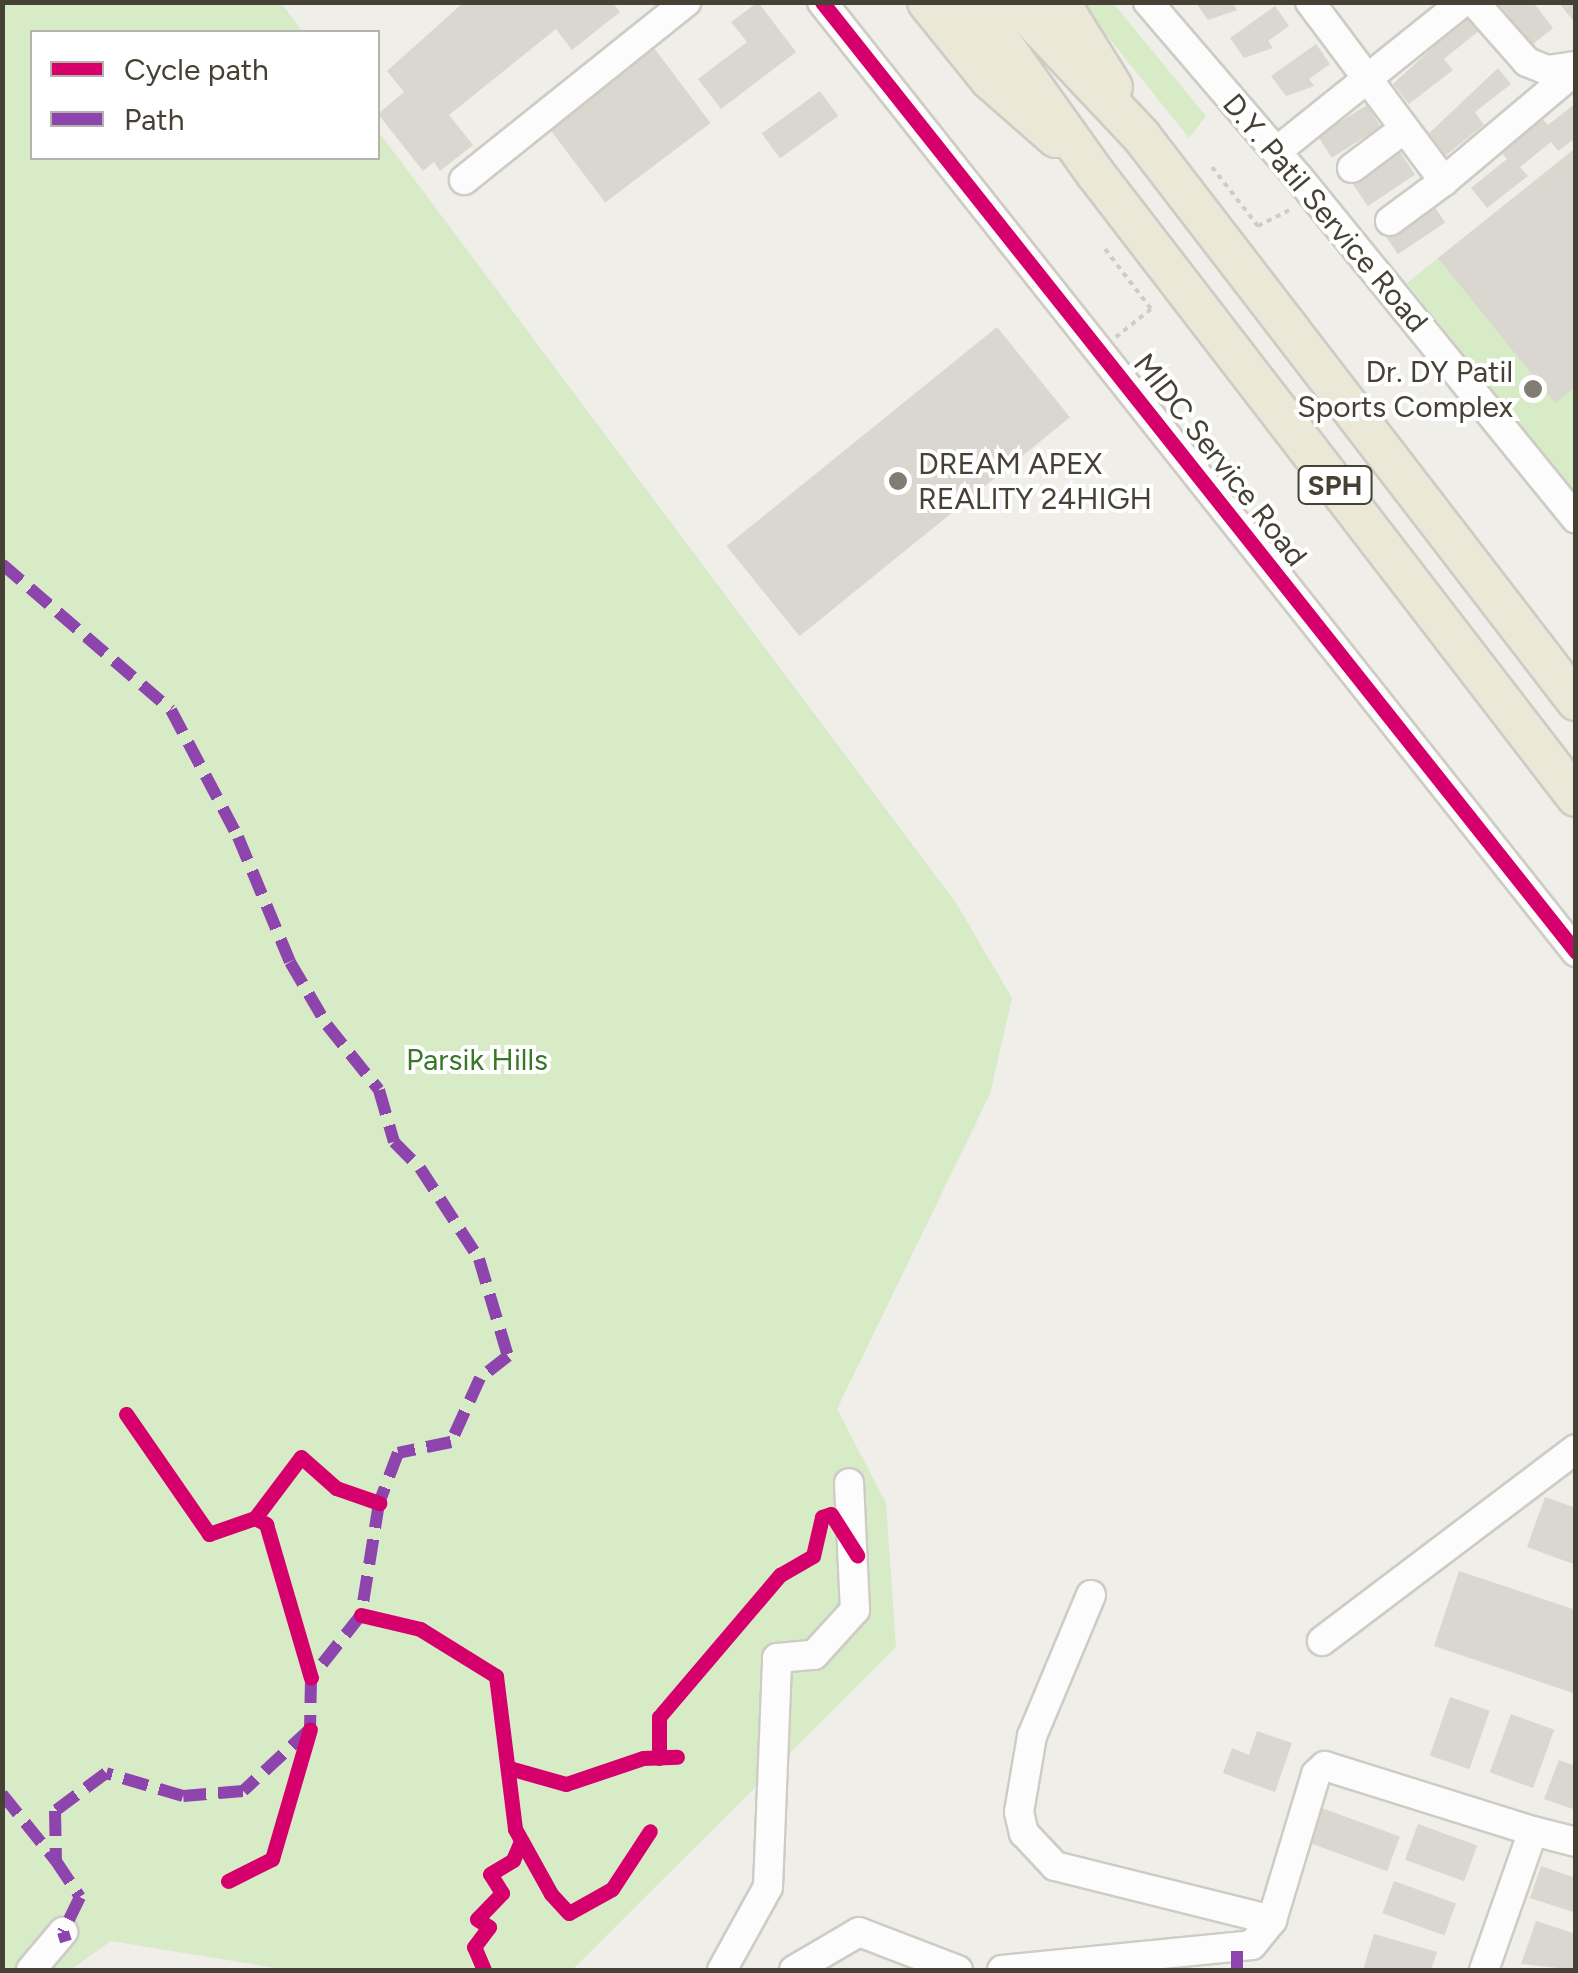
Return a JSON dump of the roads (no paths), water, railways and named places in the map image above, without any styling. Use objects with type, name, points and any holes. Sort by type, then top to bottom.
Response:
[{"type":"highway","points":[[927,2],[990,80],[1095,173]]},
{"type":"highway","name":"SPH","points":[[973,2],[1095,173],[1576,797]]},
{"type":"highway","name":"SPH","points":[[1015,2],[1142,137],[1576,701]]},
{"type":"highway","points":[[1060,2],[1142,137]]},
{"type":"street","points":[[464,180],[686,2]]},
{"type":"street","name":"MIDC Service Road","points":[[822,2],[1576,952]]},
{"type":"street","name":"D.Y. Patil Service Road","points":[[1148,2],[1277,152],[1576,519]]},
{"type":"street","points":[[1310,2],[1444,181]]},
{"type":"street","points":[[1277,152],[1463,2]]},
{"type":"street","points":[[1474,2],[1527,62],[1546,70],[1576,68]]},
{"type":"street","points":[[1390,221],[1444,181],[1576,68]]},
{"type":"street","points":[[1352,168],[1404,128]]},
{"type":"street","points":[[1322,1641],[1576,1449]]},
{"type":"street","points":[[722,1970],[768,1886],[777,1658],[814,1655],[855,1610],[849,1483]]},
{"type":"street","points":[[1090,1595],[1032,1736],[1019,1812],[1024,1833],[1056,1866],[1272,1920]]},
{"type":"street","points":[[1002,1970],[1114,1955],[1237,1951],[1263,1936],[1272,1920],[1316,1774],[1325,1766],[1576,1842]]},
{"type":"street","points":[[1484,1970],[1533,1831]]},
{"type":"street","points":[[31,1970],[64,1932]]},
{"type":"street","points":[[794,1970],[858,1932],[958,1970]]},
{"type":"place","name":"Dr. DY Patil Sports Complex","points":[[1533,389]]},
{"type":"place","name":"DREAM APEX REALITY 24HIGH","points":[[898,481]]},
{"type":"park label","name":"Parsik Hills","points":[[477,1060]]}]
